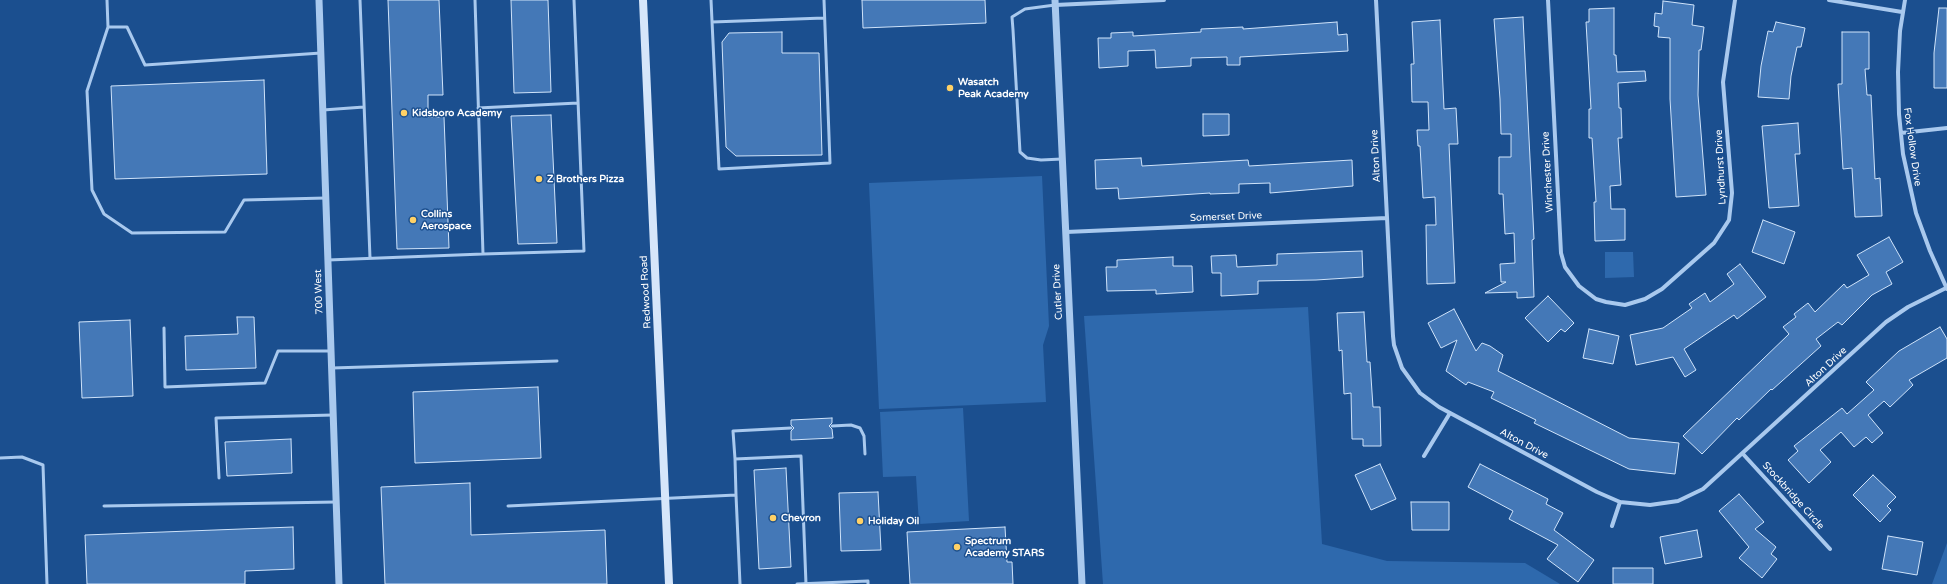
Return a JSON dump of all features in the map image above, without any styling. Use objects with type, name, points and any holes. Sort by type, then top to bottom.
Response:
[{"type":"main road","name":"Redwood Road","points":[[642,0],[669,584]]},
{"type":"street","name":"700 West","points":[[319,0],[339,584]]},
{"type":"street","points":[[1055,2],[1164,0]]},
{"type":"street","name":"Alton Drive","points":[[1376,0],[1394,346],[1402,368],[1420,393],[1450,413],[1597,492],[1620,502],[1636,505],[1658,505],[1690,496],[1703,489],[1744,454],[1886,322],[1908,307],[1947,289]]},
{"type":"street","name":"Winchester Drive","points":[[1548,0],[1561,254],[1565,267],[1579,286],[1596,299],[1610,303],[1625,304]]},
{"type":"street","name":"Lyndhurst Drive","points":[[1625,304],[1645,299],[1662,289],[1714,243],[1728,220],[1732,193],[1724,82],[1735,0]]},
{"type":"street","points":[[1829,0],[1902,12]]},
{"type":"street","name":"Fox Hollow Drive","points":[[1905,0],[1902,12],[1898,72],[1901,133],[1906,174],[1916,213],[1930,251],[1947,289]]},
{"type":"street","name":"Cutler Drive","points":[[1055,2],[1082,584]]},
{"type":"street","points":[[1901,133],[1947,128]]},
{"type":"street","name":"Somerset Drive","points":[[1066,232],[1387,218]]},
{"type":"street","points":[[1424,456],[1450,413]]},
{"type":"street","name":"Stockbridge Circle","points":[[1744,454],[1830,548]]},
{"type":"street","points":[[1612,526],[1620,502]]},
{"type":"lane","points":[[106,0],[108,27],[87,91],[92,190],[104,214],[132,233],[225,232],[244,200],[326,198]]},
{"type":"lane","points":[[360,0],[370,258]]},
{"type":"lane","points":[[475,0],[483,254]]},
{"type":"lane","points":[[328,260],[584,251],[574,0]]},
{"type":"lane","points":[[711,0],[719,169],[830,163],[824,0]]},
{"type":"lane","points":[[1055,2],[1025,8],[1012,17],[1020,152],[1027,158],[1062,160]]},
{"type":"lane","points":[[712,22],[824,18]]},
{"type":"lane","points":[[108,27],[127,27],[144,65],[321,53]]},
{"type":"lane","points":[[478,108],[578,103]]},
{"type":"lane","points":[[323,110],[364,107]]},
{"type":"lane","points":[[164,328],[165,387],[265,383],[278,351],[331,351]]},
{"type":"lane","points":[[332,368],[557,360]]},
{"type":"lane","points":[[219,478],[216,418],[333,415]]},
{"type":"lane","points":[[832,426],[850,425],[860,428],[864,436],[865,454]]},
{"type":"lane","points":[[740,584],[734,431],[791,428]]},
{"type":"lane","points":[[735,459],[801,456],[806,584]]},
{"type":"lane","points":[[0,458],[22,457],[44,465],[47,584]]},
{"type":"lane","points":[[508,506],[736,495]]},
{"type":"lane","points":[[104,506],[336,502]]},
{"type":"lane","points":[[797,584],[868,581],[868,584]]},
{"type":"shaded area","points":[[1042,176],[1049,326],[1043,345],[1046,402],[879,409],[869,183]]},
{"type":"shaded area","points":[[1605,252],[1633,252],[1634,277],[1605,278]]},
{"type":"shaded area","points":[[1308,307],[1322,544],[1387,561],[1525,563],[1560,584],[1103,584],[1084,316]]},
{"type":"shaded area","points":[[963,408],[969,521],[919,524],[916,476],[883,477],[880,412]]},
{"type":"shaded area","points":[[1947,543],[1947,584],[1932,584]]},
{"type":"building","points":[[388,0],[439,0],[443,95],[428,95],[428,117],[444,117],[449,248],[397,249]]},
{"type":"building","points":[[511,0],[548,0],[551,92],[514,93]]},
{"type":"building","points":[[862,0],[985,0],[986,23],[863,28]]},
{"type":"building","points":[[1663,1],[1694,5],[1692,25],[1704,27],[1701,50],[1699,50],[1698,95],[1706,195],[1676,197],[1670,99],[1670,38],[1658,37],[1659,27],[1654,26],[1655,13],[1662,14]]},
{"type":"building","points":[[1614,8],[1614,55],[1616,55],[1617,72],[1645,71],[1646,81],[1618,83],[1622,138],[1618,138],[1621,185],[1610,186],[1611,209],[1625,209],[1625,240],[1595,241],[1594,202],[1596,202],[1592,138],[1589,138],[1589,109],[1591,109],[1586,22],[1589,22],[1589,9]]},
{"type":"building","points":[[1939,8],[1947,8],[1947,88],[1934,88],[1934,53]]},
{"type":"building","points":[[1523,17],[1534,239],[1532,240],[1534,297],[1517,298],[1517,292],[1485,293],[1506,282],[1501,282],[1500,264],[1515,263],[1514,233],[1505,234],[1503,194],[1499,194],[1499,157],[1511,157],[1511,134],[1501,134],[1494,19]]},
{"type":"building","points":[[1440,20],[1444,109],[1456,108],[1458,144],[1449,144],[1455,283],[1427,284],[1426,225],[1436,225],[1435,197],[1423,198],[1420,146],[1418,146],[1417,130],[1429,130],[1428,102],[1412,102],[1411,64],[1414,64],[1412,22]]},
{"type":"building","points":[[1337,22],[1338,35],[1347,34],[1348,51],[1240,57],[1240,65],[1227,65],[1227,57],[1191,58],[1191,66],[1156,68],[1155,50],[1128,51],[1128,66],[1099,68],[1098,38],[1111,38],[1111,33],[1133,32],[1133,36],[1201,32],[1201,29],[1243,27],[1243,29]]},
{"type":"building","points":[[1776,22],[1805,28],[1801,47],[1797,47],[1791,76],[1789,99],[1758,97],[1761,66],[1768,31],[1773,32]]},
{"type":"building","points":[[782,32],[782,53],[819,53],[822,155],[736,156],[726,147],[722,42],[729,33]]},
{"type":"building","points":[[1842,32],[1869,32],[1869,69],[1865,69],[1867,95],[1871,95],[1875,179],[1880,178],[1882,216],[1855,217],[1852,168],[1843,169],[1838,84],[1842,84]]},
{"type":"building","points":[[264,80],[267,174],[115,179],[111,86]]},
{"type":"building","points":[[1203,114],[1229,114],[1229,135],[1203,136]]},
{"type":"building","points":[[551,115],[557,243],[518,244],[511,116]]},
{"type":"building","points":[[1798,123],[1800,154],[1795,154],[1799,206],[1769,208],[1762,126]]},
{"type":"building","points":[[1141,158],[1142,166],[1248,160],[1249,166],[1352,160],[1353,186],[1270,193],[1270,183],[1239,184],[1239,193],[1210,193],[1119,199],[1118,188],[1096,189],[1095,160]]},
{"type":"building","points":[[1763,220],[1795,232],[1784,264],[1752,252]]},
{"type":"building","points":[[1889,237],[1903,262],[1886,272],[1892,284],[1872,295],[1842,325],[1838,322],[1816,339],[1821,346],[1772,390],[1771,389],[1739,420],[1737,418],[1702,454],[1683,436],[1789,334],[1783,327],[1796,317],[1794,314],[1808,303],[1815,312],[1844,284],[1847,288],[1869,275],[1857,255]]},
{"type":"building","points":[[1362,251],[1363,277],[1316,280],[1258,281],[1258,294],[1221,296],[1221,273],[1212,273],[1211,256],[1236,255],[1237,267],[1277,265],[1277,254]]},
{"type":"building","points":[[1173,257],[1173,266],[1192,266],[1193,292],[1156,294],[1156,290],[1107,291],[1106,267],[1117,267],[1117,260]]},
{"type":"building","points":[[1740,264],[1766,297],[1737,319],[1734,315],[1684,349],[1696,370],[1685,377],[1673,357],[1636,365],[1630,335],[1663,328],[1692,308],[1689,304],[1705,293],[1710,302],[1734,284],[1727,274]]},
{"type":"building","points":[[1548,296],[1574,323],[1565,332],[1561,329],[1548,342],[1525,318]]},
{"type":"building","points":[[1454,309],[1476,351],[1482,343],[1490,346],[1503,355],[1498,371],[1629,438],[1679,443],[1675,474],[1629,469],[1534,423],[1536,420],[1491,398],[1494,392],[1468,382],[1466,385],[1446,371],[1457,340],[1441,348],[1428,323]]},
{"type":"building","points":[[1364,312],[1367,362],[1370,362],[1373,407],[1380,407],[1381,446],[1363,446],[1363,439],[1352,439],[1351,393],[1344,394],[1342,350],[1339,351],[1337,313]]},
{"type":"building","points":[[237,317],[254,317],[256,368],[186,370],[185,336],[238,334]]},
{"type":"building","points":[[130,320],[133,396],[82,398],[79,322]]},
{"type":"building","points":[[1940,327],[1947,339],[1947,358],[1909,380],[1913,385],[1890,407],[1884,401],[1868,415],[1883,433],[1872,443],[1866,437],[1854,447],[1841,432],[1820,450],[1831,462],[1809,483],[1788,460],[1798,451],[1794,446],[1842,408],[1847,414],[1874,390],[1866,382],[1899,351]]},
{"type":"building","points":[[1589,329],[1619,336],[1613,364],[1583,358]]},
{"type":"building","points":[[538,387],[541,458],[415,463],[413,392]]},
{"type":"building","points":[[832,418],[832,423],[829,426],[832,429],[833,438],[791,440],[791,431],[794,428],[791,425],[791,420]]},
{"type":"building","points":[[291,439],[292,473],[227,476],[225,442]]},
{"type":"building","points":[[1380,464],[1396,499],[1371,510],[1355,475]]},
{"type":"building","points":[[1480,464],[1548,499],[1546,504],[1563,513],[1554,530],[1594,560],[1578,582],[1547,559],[1558,545],[1509,519],[1513,511],[1468,487]]},
{"type":"building","name":"Chevron","points":[[786,468],[791,567],[759,569],[754,470]]},
{"type":"building","points":[[1873,475],[1896,497],[1887,506],[1891,510],[1880,522],[1853,495]]},
{"type":"building","points":[[470,483],[471,535],[605,530],[607,584],[385,584],[381,487]]},
{"type":"building","name":"Holiday Oil","points":[[878,492],[881,550],[841,551],[839,493]]},
{"type":"building","points":[[1739,494],[1764,522],[1755,529],[1776,547],[1771,554],[1777,559],[1762,578],[1739,558],[1749,547],[1719,511]]},
{"type":"building","points":[[1411,502],[1449,502],[1449,530],[1412,530]]},
{"type":"building","points":[[293,527],[294,569],[245,571],[245,584],[87,584],[85,535]]},
{"type":"building","name":"Spectrum Academy STARS","points":[[1005,527],[1007,562],[1012,562],[1013,584],[910,584],[907,532]]},
{"type":"building","points":[[1697,530],[1702,557],[1665,564],[1660,537]]},
{"type":"building","points":[[1888,536],[1923,542],[1917,575],[1882,569]]},
{"type":"building","points":[[1613,568],[1653,568],[1653,584],[1613,584]]},
{"type":"place","name":"Wasatch Peak Academy","points":[[950,88]]},
{"type":"place","name":"Kidsboro Academy","points":[[404,113]]},
{"type":"place","name":"Z Brothers Pizza","points":[[539,179]]},
{"type":"place","name":"Collins Aerospace","points":[[413,220]]},
{"type":"place","name":"Chevron","points":[[773,518]]},
{"type":"place","name":"Holiday Oil","points":[[860,521]]},
{"type":"place","name":"Spectrum Academy STARS","points":[[957,547]]}]
